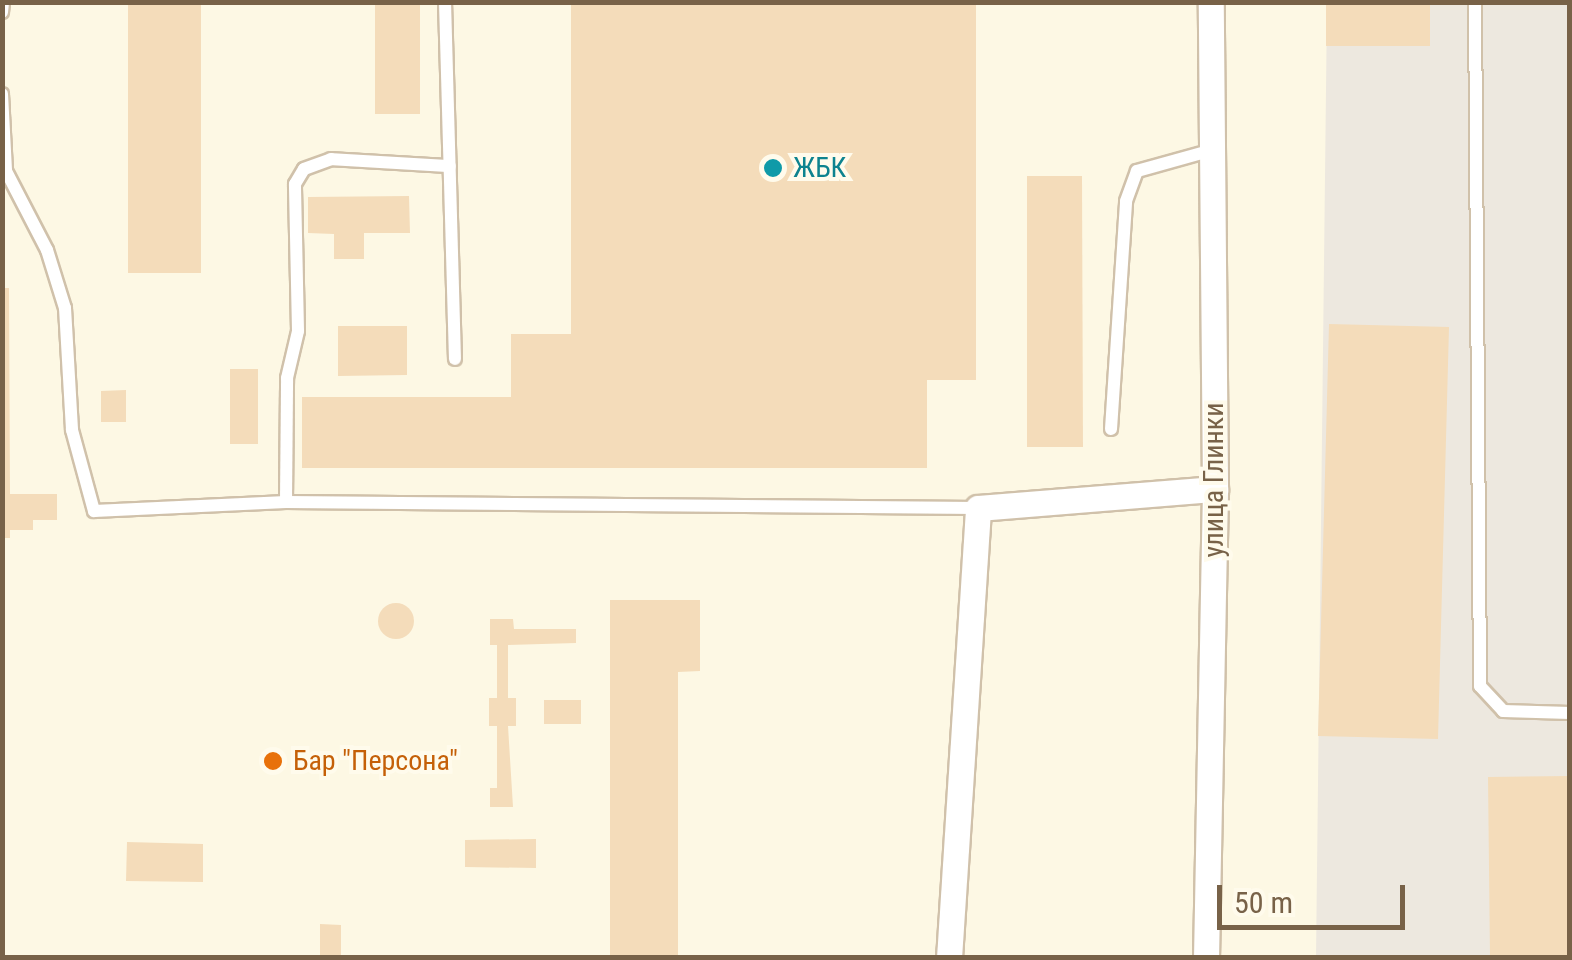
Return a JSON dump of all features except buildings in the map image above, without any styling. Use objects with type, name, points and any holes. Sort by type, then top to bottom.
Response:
[{"type":"street","name":"улица Глинки","points":[[1206,958],[1215,489],[1211,2]]},
{"type":"street","points":[[948,958],[978,508],[1215,489]]},
{"type":"lane","points":[[2,12],[3,2]]},
{"type":"lane","points":[[445,2],[455,359]]},
{"type":"lane","points":[[1475,2],[1480,686],[1503,712],[1570,712]]},
{"type":"lane","points":[[2,94],[6,171],[47,250],[65,308],[72,430],[94,511],[286,502],[978,508]]},
{"type":"lane","points":[[1111,429],[1126,201],[1138,171],[1212,150]]},
{"type":"lane","points":[[286,502],[287,378],[298,331],[295,184],[304,169],[331,160],[450,166]]},
{"type":"shaded area","points":[[1327,3],[1569,3],[1569,957],[1316,957]]},
{"type":"place","name":"ЖБК","points":[[773,168]]},
{"type":"place","name":"Бар \"Персона\"","points":[[273,761]]}]
